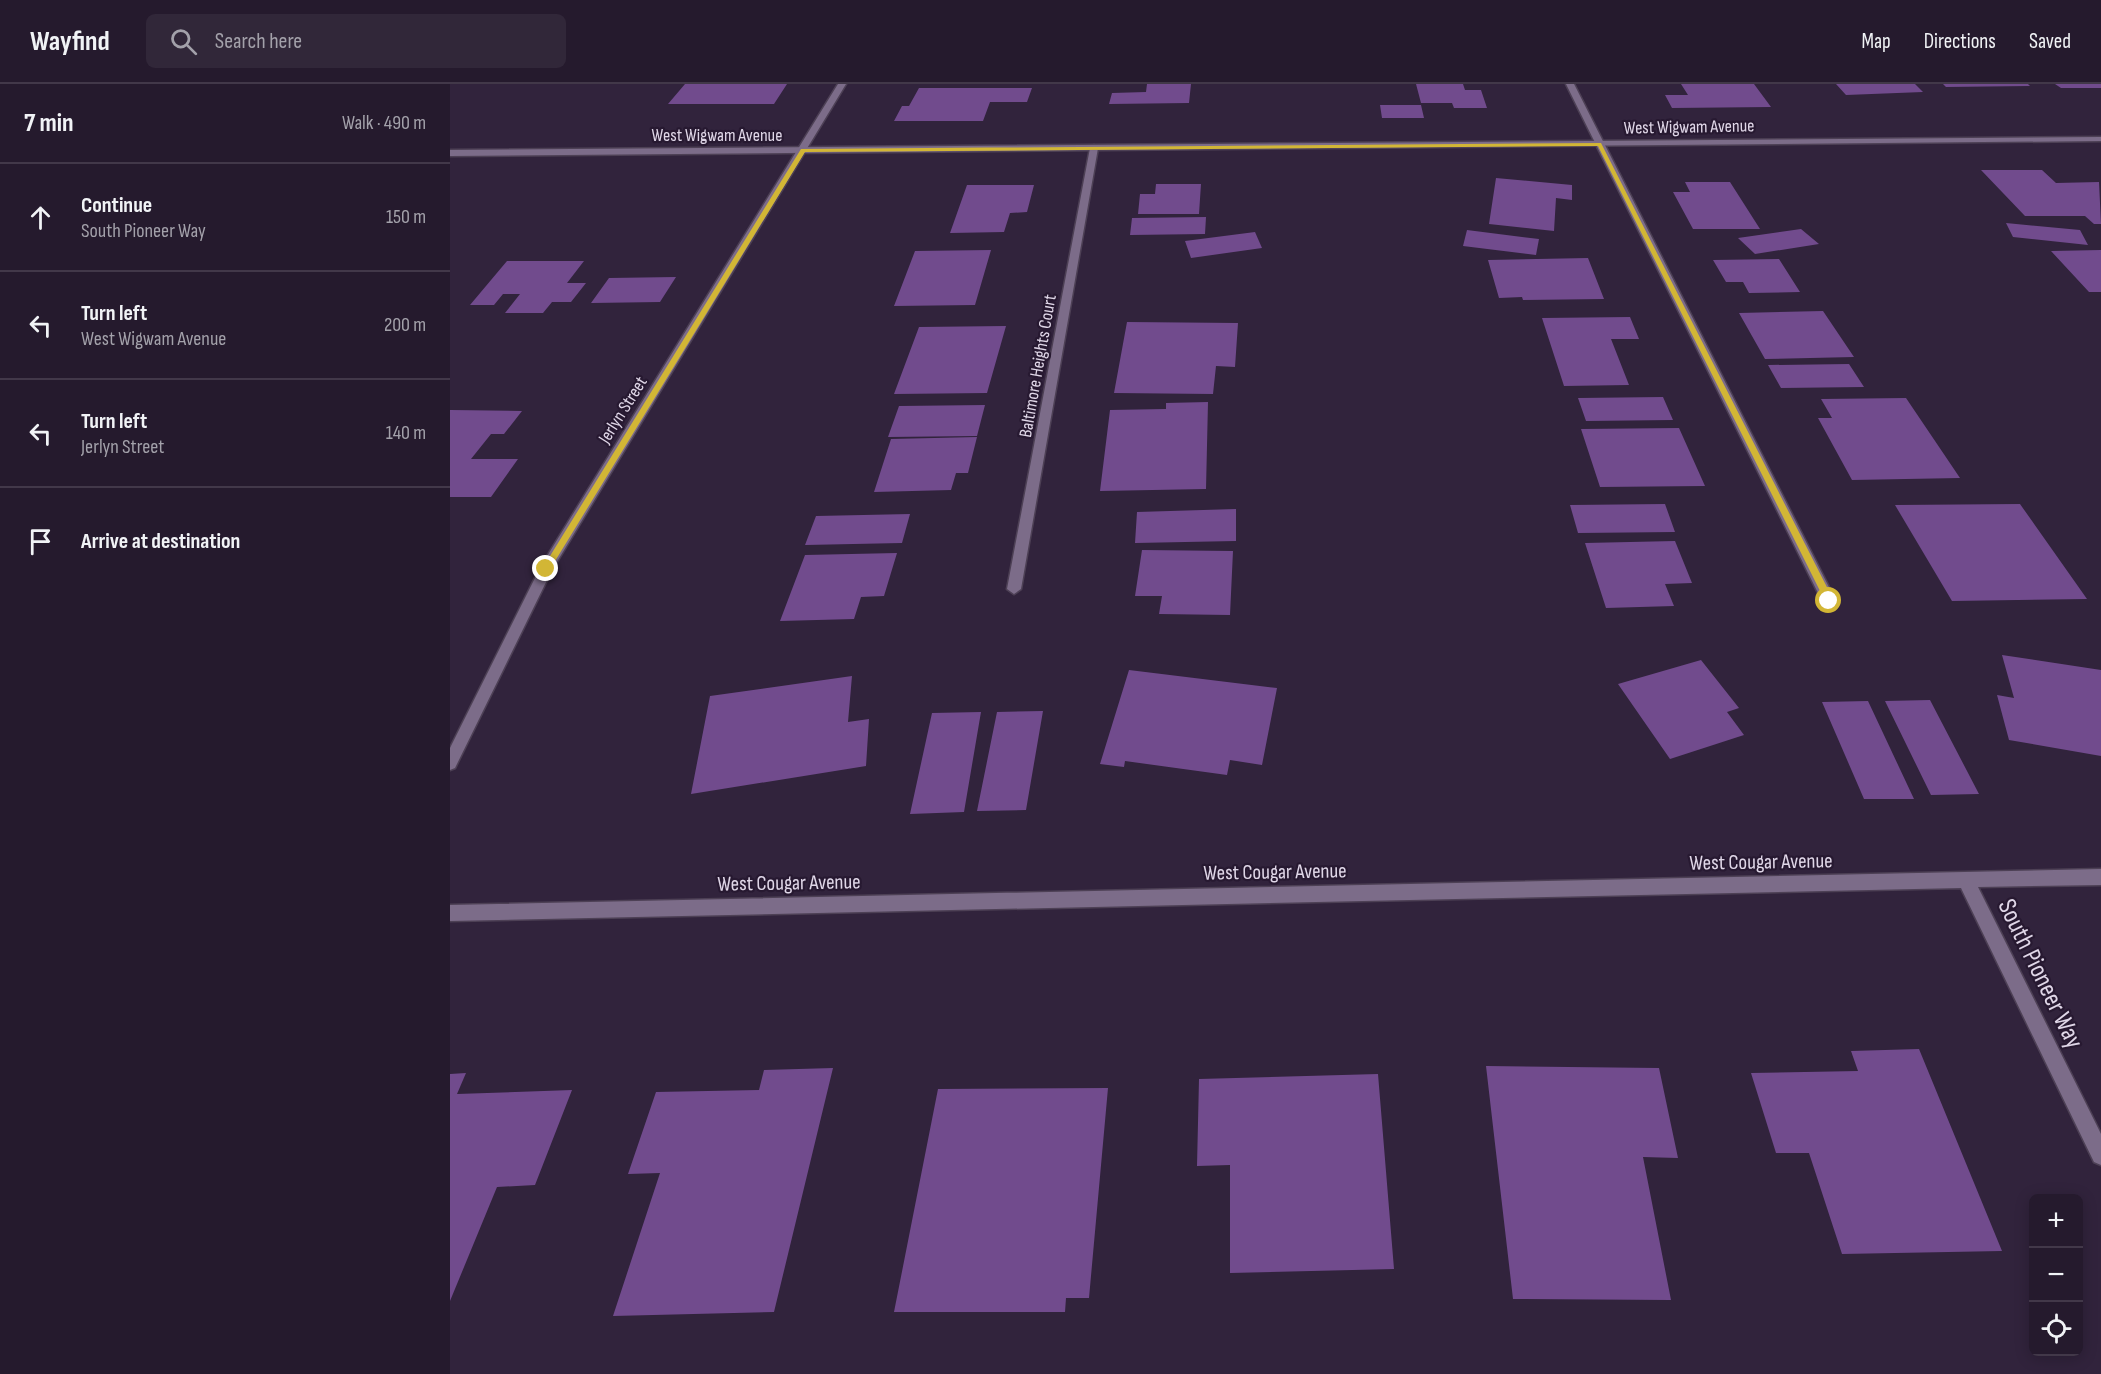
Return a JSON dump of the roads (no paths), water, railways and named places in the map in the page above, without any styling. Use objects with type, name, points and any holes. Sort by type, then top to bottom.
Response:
[{"type":"street","name":"Jerlyn Street","points":[[450,763],[546,569],[842,84]]},
{"type":"street","points":[[1570,84],[1829,601]]},
{"type":"street","name":"West Wigwam Avenue","points":[[450,153],[2101,139]]},
{"type":"street","name":"Baltimore Heights Court","points":[[1014,589],[1094,148]]},
{"type":"street","name":"West Cougar Avenue","points":[[450,912],[2101,877]]},
{"type":"street","name":"South Pioneer Way","points":[[1966,880],[2101,1155]]}]
